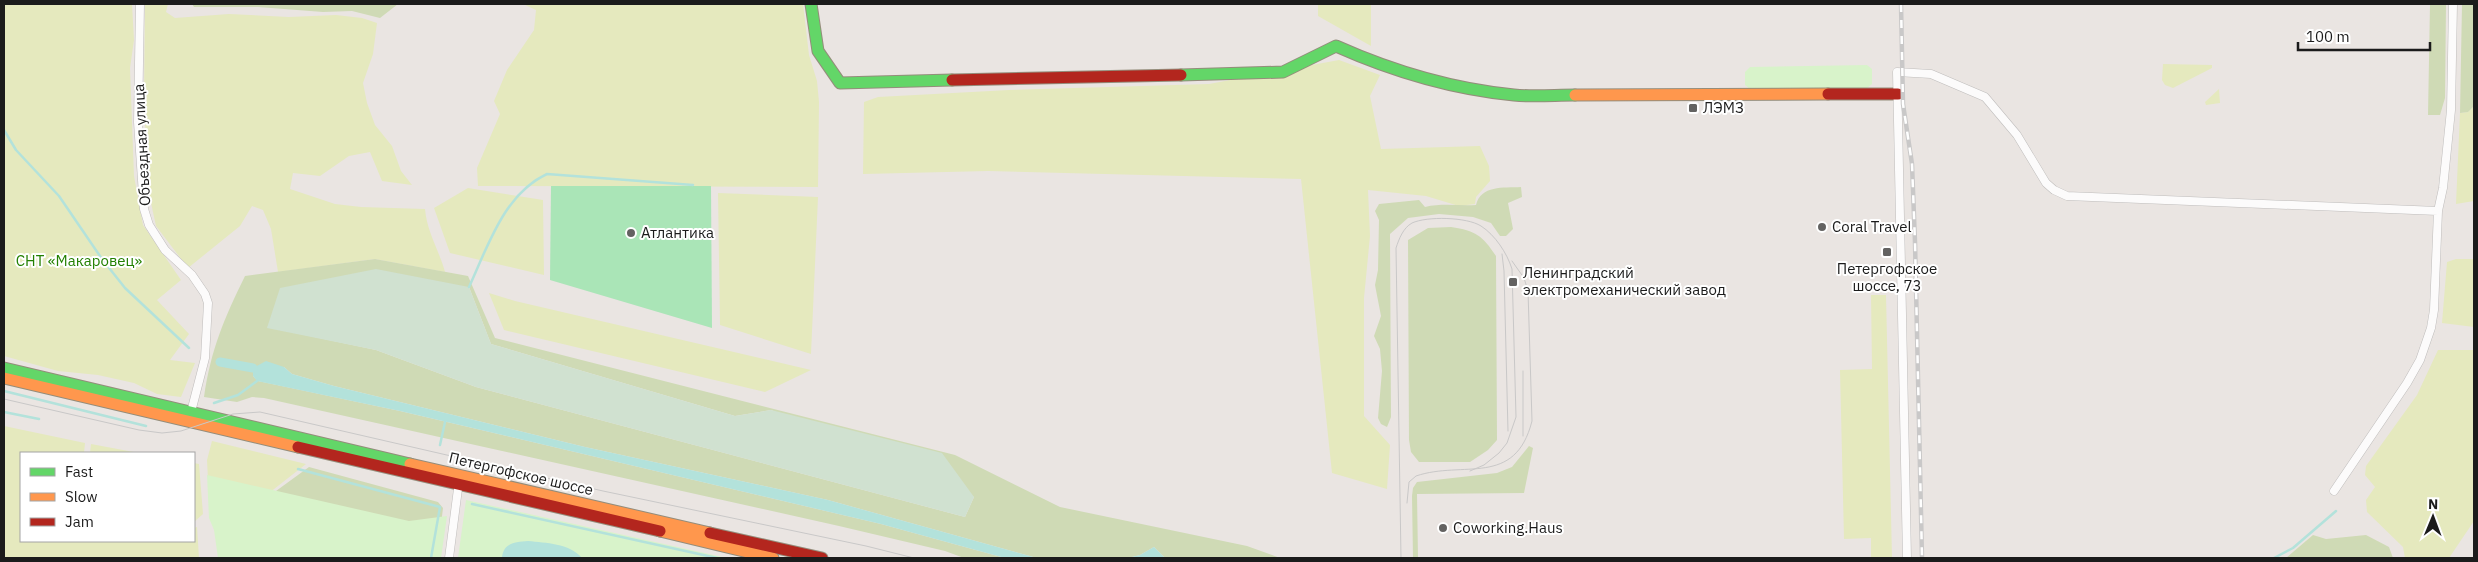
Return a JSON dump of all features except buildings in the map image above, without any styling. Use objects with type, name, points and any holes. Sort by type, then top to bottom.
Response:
[{"type":"main road","points":[[811,4],[818,52],[840,83],[1283,72],[1336,46],[1415,75],[1491,92],[1516,95],[1898,94]]},
{"type":"main road","name":"Петергофское шоссе","points":[[4,368],[191,412],[459,481],[774,558]]},
{"type":"main road","name":"Петергофское шоссе","points":[[4,378],[199,424],[822,558]]},
{"type":"street","name":"Объездная улица","points":[[140,4],[138,122],[144,209],[150,225],[165,250],[192,275],[205,294],[208,303],[205,358],[191,412]]},
{"type":"street","points":[[2334,491],[2420,360],[2434,310],[2438,211],[2443,188],[2451,110],[2453,4]]},
{"type":"street","points":[[1907,558],[1897,72],[1916,72],[1939,77],[1985,97],[2017,135],[2046,183],[2054,190],[2067,196],[2438,211]]},
{"type":"street","points":[[449,558],[459,481]]},
{"type":"green space","name":"СНТ «Макаровец»","points":[[4,4],[132,4],[134,40],[130,68],[134,176],[143,225],[181,280],[157,300],[189,334],[170,360],[195,363],[181,397],[157,394],[134,383],[98,375],[58,371],[4,356]]},
{"type":"green space","points":[[145,4],[168,4],[166,12],[175,18],[229,14],[289,17],[336,15],[362,18],[377,23],[373,54],[363,83],[367,103],[375,125],[392,146],[401,171],[412,185],[382,181],[370,152],[349,156],[320,176],[293,173],[290,189],[335,204],[361,207],[425,209],[428,225],[445,272],[375,259],[278,272],[271,229],[263,210],[252,206],[240,226],[188,268],[156,226],[148,189],[144,100]]},
{"type":"green space","points":[[192,4],[398,4],[380,18],[352,11],[323,12],[258,7],[194,7]]},
{"type":"green space","points":[[523,4],[803,4],[809,55],[817,81],[819,102],[818,187],[478,186],[477,168],[500,114],[494,101],[507,70],[534,30],[536,10]]},
{"type":"green space","points":[[1318,4],[1371,4],[1371,46],[1318,16]]},
{"type":"green space","points":[[2430,4],[2446,4],[2445,98],[2440,115],[2428,115]]},
{"type":"green space","points":[[2462,4],[2474,4],[2474,106],[2468,112],[2460,113]]},
{"type":"green space","points":[[1339,60],[1380,75],[1370,96],[1381,149],[1480,146],[1489,166],[1490,181],[1476,197],[1475,204],[1459,206],[1426,196],[1368,190],[1370,236],[1364,298],[1364,416],[1390,445],[1387,489],[1332,473],[1301,179],[988,171],[863,174],[864,102],[878,97],[1009,90],[1209,84]]},
{"type":"green space","points":[[2163,64],[2212,65],[2212,68],[2173,88],[2165,85],[2162,80]]},
{"type":"green space","points":[[1867,65],[1872,69],[1872,84],[1867,88],[1750,89],[1745,85],[1745,72],[1750,67]]},
{"type":"green space","points":[[2219,89],[2220,103],[2206,105],[2205,102]]},
{"type":"green space","points":[[2474,106],[2474,201],[2456,204],[2460,113],[2468,112]]},
{"type":"green space","name":"Атлантика","points":[[551,186],[711,186],[712,328],[550,280]]},
{"type":"green space","points":[[1521,187],[1522,197],[1508,203],[1513,229],[1506,236],[1500,236],[1491,223],[1473,217],[1439,214],[1408,218],[1390,234],[1391,417],[1387,427],[1381,424],[1378,418],[1382,371],[1380,349],[1374,336],[1381,316],[1375,285],[1378,270],[1379,220],[1375,211],[1379,204],[1419,200],[1425,207],[1476,205],[1483,194],[1488,191],[1500,188]]},
{"type":"green space","points":[[468,188],[543,200],[544,275],[450,253],[434,208]]},
{"type":"green space","points":[[718,193],[818,197],[811,354],[720,325]]},
{"type":"green space","points":[[1451,227],[1467,230],[1478,235],[1487,243],[1496,256],[1497,440],[1488,450],[1470,462],[1419,462],[1411,452],[1409,440],[1408,240],[1428,228]]},
{"type":"green space","points":[[375,259],[468,276],[495,338],[955,455],[1060,507],[1247,546],[1280,558],[1165,558],[1154,547],[1140,555],[1128,558],[1037,558],[828,500],[585,447],[334,386],[292,374],[284,367],[253,376],[258,381],[400,411],[881,524],[1005,558],[964,558],[945,551],[839,526],[264,398],[252,397],[237,402],[204,397],[210,364],[219,335],[245,276]],"holes":[[[469,287],[491,344],[735,416],[771,410],[974,497],[965,517],[476,387],[376,350],[267,327]]]},
{"type":"green space","points":[[2456,259],[2474,259],[2474,327],[2442,323],[2447,262]]},
{"type":"green space","points":[[376,269],[469,287],[491,344],[735,416],[771,410],[942,453],[974,497],[965,517],[476,387],[376,350],[267,328],[280,288]]},
{"type":"green space","points":[[489,293],[515,301],[811,370],[765,392],[504,330]]},
{"type":"green space","points":[[1871,295],[1886,295],[1892,558],[1871,558],[1871,538],[1844,539],[1840,370],[1872,369]]},
{"type":"green space","points":[[2438,350],[2474,350],[2474,521],[2449,558],[2405,558],[2403,547],[2367,512],[2366,500],[2375,487],[2365,475],[2366,466],[2417,395]]},
{"type":"green space","points":[[4,426],[85,443],[84,452],[20,452],[20,542],[195,542],[195,528],[197,527],[199,558],[4,558]]},
{"type":"green space","points":[[212,441],[306,464],[218,533],[210,519],[207,460]]},
{"type":"green space","points":[[91,444],[134,452],[90,452]]},
{"type":"green space","points":[[1529,446],[1533,448],[1524,493],[1417,494],[1418,558],[1413,558],[1412,496],[1413,488],[1417,482],[1497,473],[1512,467]]},
{"type":"green space","points":[[195,463],[199,464],[203,514],[195,521]]},
{"type":"green space","points":[[309,467],[438,502],[443,508],[437,558],[218,533]]},
{"type":"green space","points":[[207,475],[409,521],[447,516],[441,558],[218,558],[214,530],[209,518]]},
{"type":"green space","points":[[466,500],[727,558],[458,558]]},
{"type":"green space","points":[[2313,535],[2326,539],[2366,535],[2389,547],[2393,558],[2286,558]]},
{"type":"water","points":[[266,361],[284,367],[292,374],[334,386],[585,447],[828,500],[1037,558],[1005,558],[881,524],[400,411],[257,381],[253,376],[253,368]]},
{"type":"water","points":[[528,541],[550,543],[571,549],[582,558],[502,558],[505,549],[510,544]]},
{"type":"water","points":[[1154,547],[1165,558],[1128,558],[1140,555]]},
{"type":"waterway","points":[[4,130],[16,150],[59,196],[102,259],[125,288],[189,348]]},
{"type":"waterway","points":[[469,287],[491,239],[508,208],[519,194],[547,174],[693,185]]},
{"type":"waterway","points":[[220,362],[253,368]]},
{"type":"waterway","points":[[214,403],[238,395],[257,381]]},
{"type":"waterway","points":[[4,391],[146,426]]},
{"type":"waterway","points":[[4,412],[39,419]]},
{"type":"waterway","points":[[440,445],[445,422]]},
{"type":"waterway","points":[[298,469],[440,507],[431,558]]},
{"type":"waterway","points":[[472,504],[717,558]]},
{"type":"waterway","points":[[2274,558],[2293,548],[2336,511]]},
{"type":"tram line","points":[[1401,558],[1396,248],[1406,228],[1412,223],[1427,219],[1457,219],[1481,226],[1500,245],[1512,269],[1516,417],[1507,443],[1499,453],[1484,465],[1470,471]]},
{"type":"tram line","points":[[1502,254],[1508,431]]},
{"type":"tram line","points":[[1407,503],[1409,482],[1416,476],[1434,472],[1485,468],[1500,464],[1513,456],[1524,442],[1532,421],[1528,291],[1524,278],[1512,261]]},
{"type":"tram line","points":[[1523,371],[1523,436]]},
{"type":"tram line","points":[[4,399],[139,430],[162,433],[181,431],[233,414],[260,412],[603,491],[866,546],[914,558]]},
{"type":"railway","points":[[1901,4],[1903,104],[1912,164],[1915,242],[1922,558]]},
{"type":"traffic: fast","points":[[811,4],[818,51],[840,83],[952,80]]},
{"type":"traffic: fast","points":[[1181,75],[1283,72],[1336,46],[1401,71],[1468,88],[1522,96],[1575,95]]},
{"type":"traffic: fast","points":[[4,368],[410,464]]},
{"type":"traffic: slow","points":[[1575,95],[1828,94]]},
{"type":"traffic: slow","points":[[4,378],[298,447]]},
{"type":"traffic: slow","points":[[410,464],[710,533]]},
{"type":"traffic: slow","points":[[660,531],[773,558]]},
{"type":"traffic: jam","points":[[952,80],[1181,75]]},
{"type":"traffic: jam","points":[[1828,94],[1898,94]]},
{"type":"traffic: jam","points":[[298,447],[660,531]]},
{"type":"traffic: jam","points":[[710,533],[822,558]]},
{"type":"place","name":"ЛЭМЗ","points":[[1693,108]]},
{"type":"place","name":"Coral Travel","points":[[1822,227]]},
{"type":"place","name":"Атлантика","points":[[631,233]]},
{"type":"place","name":"Петергофское шоссе, 73","points":[[1887,252]]},
{"type":"place","name":"Ленинградский электромеханический завод","points":[[1513,282]]},
{"type":"place","name":"Coworking.Haus","points":[[1443,528]]}]
